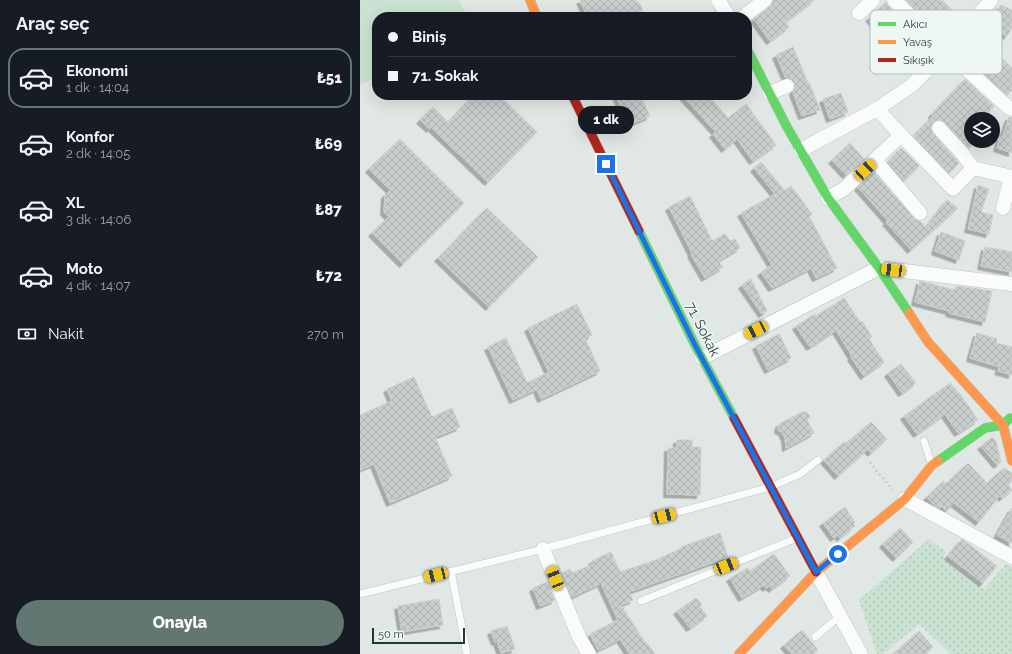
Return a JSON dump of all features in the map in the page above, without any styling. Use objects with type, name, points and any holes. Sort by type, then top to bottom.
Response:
[{"type":"street","points":[[530,0],[535,12]]},
{"type":"street","points":[[718,0],[726,12]]},
{"type":"street","points":[[750,12],[765,0]]},
{"type":"street","points":[[859,13],[873,0]]},
{"type":"street","points":[[894,0],[904,10]]},
{"type":"street","points":[[983,10],[992,0]]},
{"type":"street","points":[[752,59],[828,198],[879,268],[928,342],[1003,425],[1012,461]]},
{"type":"street","points":[[801,150],[877,109],[911,86],[923,74]]},
{"type":"street","points":[[972,74],[1012,109]]},
{"type":"street","points":[[770,94],[788,86]]},
{"type":"street","name":"71. Sokak","points":[[574,100],[702,358],[816,572]]},
{"type":"street","points":[[877,109],[953,189],[973,168]]},
{"type":"street","points":[[939,128],[962,153],[973,168],[1012,177],[1004,208]]},
{"type":"street","points":[[828,198],[844,189],[901,135]]},
{"type":"street","points":[[875,160],[920,213]]},
{"type":"street","points":[[702,358],[879,268],[1012,284]]},
{"type":"street","points":[[739,654],[816,572],[905,499],[932,465],[985,428],[1003,425],[1012,416]]},
{"type":"street","points":[[905,499],[1012,557]]},
{"type":"street","points":[[543,548],[579,637],[588,654]]},
{"type":"street","points":[[816,572],[858,653]]},
{"type":"lane","points":[[924,441],[932,465]]},
{"type":"lane","points":[[360,594],[543,548],[770,487],[800,474],[818,460]]},
{"type":"lane","points":[[641,601],[797,538]]},
{"type":"lane","points":[[451,571],[467,654]]},
{"type":"lane","points":[[815,636],[840,616]]},
{"type":"path","points":[[870,462],[896,493],[905,499]]},
{"type":"green space","points":[[360,0],[459,0],[465,12],[372,12],[372,79],[360,85]]},
{"type":"green space","points":[[929,539],[946,552],[943,557],[984,589],[1006,564],[1012,567],[1012,654],[951,654],[919,624],[883,654],[877,654],[859,600]]},
{"type":"building","points":[[580,0],[636,0],[637,3],[639,2],[643,12],[588,12],[586,12]]},
{"type":"building","points":[[773,0],[814,0],[785,22],[789,27],[770,41],[754,19],[770,7]]},
{"type":"building","points":[[906,0],[942,0],[952,10],[916,10]]},
{"type":"building","points":[[886,2],[892,10],[878,10]]},
{"type":"building","points":[[1001,5],[1012,10],[1012,27],[1007,36],[1002,34],[1002,10],[998,10]]},
{"type":"building","points":[[793,47],[820,110],[802,116],[793,92],[795,82],[792,79],[786,78],[776,55]]},
{"type":"building","points":[[1002,58],[1012,68],[1012,90],[1007,95],[985,74],[1002,74]]},
{"type":"building","points":[[965,79],[994,106],[989,112],[964,112],[964,143],[945,122],[938,120],[933,122],[931,129],[933,133],[959,163],[949,173],[913,136],[933,116],[932,114]]},
{"type":"building","points":[[841,93],[848,112],[830,119],[823,99]]},
{"type":"building","points":[[469,100],[504,100],[537,132],[488,182],[431,127],[430,129],[420,120],[433,107],[448,122]]},
{"type":"building","points":[[618,100],[642,100],[650,116],[629,125]]},
{"type":"building","points":[[687,100],[712,100],[728,118],[746,104],[776,145],[753,161],[737,139],[725,149],[713,134],[716,132]]},
{"type":"building","points":[[1009,117],[1012,117],[1012,153],[997,148],[1000,148],[1000,137],[1002,138]]},
{"type":"building","points":[[400,139],[464,203],[403,264],[372,233],[389,217],[384,212],[385,195],[390,190],[369,169]]},
{"type":"building","points":[[850,143],[864,159],[846,175],[832,160]]},
{"type":"building","points":[[901,148],[919,166],[904,181],[888,162]]},
{"type":"building","points":[[761,162],[785,191],[791,186],[812,214],[809,216],[837,268],[816,278],[811,268],[772,288],[761,272],[772,265],[741,213],[775,194],[754,168]]},
{"type":"building","points":[[874,172],[914,218],[920,221],[926,228],[947,200],[958,208],[911,250],[858,187]]},
{"type":"building","points":[[978,185],[989,189],[981,212],[993,215],[989,234],[968,229]]},
{"type":"building","points":[[690,196],[712,241],[725,234],[730,241],[735,239],[740,248],[718,261],[723,267],[705,278],[691,254],[692,253],[669,207]]},
{"type":"building","points":[[487,208],[538,257],[489,307],[438,258]]},
{"type":"building","points":[[941,232],[965,241],[959,260],[935,251]]},
{"type":"building","points":[[985,247],[1012,252],[1012,272],[981,266]]},
{"type":"building","points":[[751,279],[767,311],[762,314],[742,285]]},
{"type":"building","points":[[920,281],[955,290],[956,286],[992,291],[985,322],[949,313],[950,311],[915,302]]},
{"type":"building","points":[[844,298],[860,322],[862,321],[872,337],[869,339],[884,362],[864,376],[851,357],[852,356],[836,330],[810,347],[796,326],[815,314],[816,316]]},
{"type":"building","points":[[577,304],[592,335],[585,338],[600,371],[541,399],[537,389],[513,400],[488,347],[506,338],[527,383],[549,372],[528,328]]},
{"type":"building","points":[[977,333],[997,339],[996,343],[1012,347],[1012,375],[998,371],[1000,367],[970,358]]},
{"type":"building","points":[[779,334],[791,358],[768,370],[756,346]]},
{"type":"building","points":[[901,364],[916,383],[902,393],[888,373]]},
{"type":"building","points":[[414,377],[432,417],[452,408],[460,427],[435,437],[452,476],[390,503],[374,464],[360,470],[360,415],[392,401],[387,389]]},
{"type":"building","points":[[950,383],[960,394],[978,420],[958,433],[945,414],[917,434],[904,416]]},
{"type":"building","points":[[802,412],[806,412],[810,416],[807,420],[814,433],[786,448],[785,438],[782,432],[778,430],[779,424]]},
{"type":"building","points":[[871,422],[887,439],[871,453],[868,449],[838,476],[824,460],[844,442],[845,444]]},
{"type":"building","points":[[991,438],[996,441],[1001,462],[997,465],[981,446]]},
{"type":"building","points":[[677,440],[692,440],[692,447],[701,447],[700,495],[667,494],[668,448],[677,448]]},
{"type":"building","points":[[968,463],[987,483],[1004,468],[1012,473],[1012,481],[1008,485],[1012,490],[1002,498],[1000,495],[979,522],[954,503],[946,511],[942,506],[940,508],[935,506],[927,497],[943,481],[946,484]]},
{"type":"building","points":[[845,507],[855,522],[853,524],[855,526],[840,538],[838,535],[834,538],[823,523]]},
{"type":"building","points":[[1012,508],[1012,543],[997,535]]},
{"type":"building","points":[[900,528],[913,542],[896,558],[883,544]]},
{"type":"building","points":[[720,533],[728,557],[629,592],[633,600],[621,605],[646,644],[647,643],[655,654],[630,654],[620,639],[598,650],[590,634],[618,620],[601,583],[572,597],[562,573],[570,569],[572,573],[594,564],[592,561],[611,552],[620,572],[656,560],[682,548],[681,547]]},
{"type":"building","points":[[962,539],[997,566],[983,583],[948,556]]},
{"type":"building","points":[[774,554],[790,576],[772,589],[769,586],[766,588],[764,585],[742,598],[730,578],[748,568],[750,571]]},
{"type":"building","points":[[547,582],[555,600],[540,606],[533,588]]},
{"type":"building","points":[[696,598],[702,605],[700,607],[707,616],[690,628],[677,611]]},
{"type":"building","points":[[439,599],[443,625],[402,632],[398,606]]},
{"type":"building","points":[[507,626],[515,649],[501,653],[497,641],[495,642],[491,631]]},
{"type":"building","points":[[802,630],[818,650],[813,654],[792,654],[784,645]]},
{"type":"building","points":[[919,631],[933,647],[925,654],[893,654]]},
{"type":"traffic: fast","points":[[752,59],[787,127],[828,198],[879,268],[909,313]]},
{"type":"traffic: fast","points":[[639,231],[695,345],[734,418]]},
{"type":"traffic: fast","points":[[938,461],[985,428],[1003,425],[1010,418]]},
{"type":"traffic: slow","points":[[530,0],[535,12]]},
{"type":"traffic: slow","points":[[909,313],[928,342],[1003,425],[1012,461]]},
{"type":"traffic: slow","points":[[739,654],[816,572],[905,499],[932,465],[938,461]]},
{"type":"traffic: jam","points":[[574,100],[639,231]]},
{"type":"traffic: jam","points":[[734,418],[816,572]]},
{"type":"route","points":[[606,164],[695,345],[816,572],[838,554]]}]
